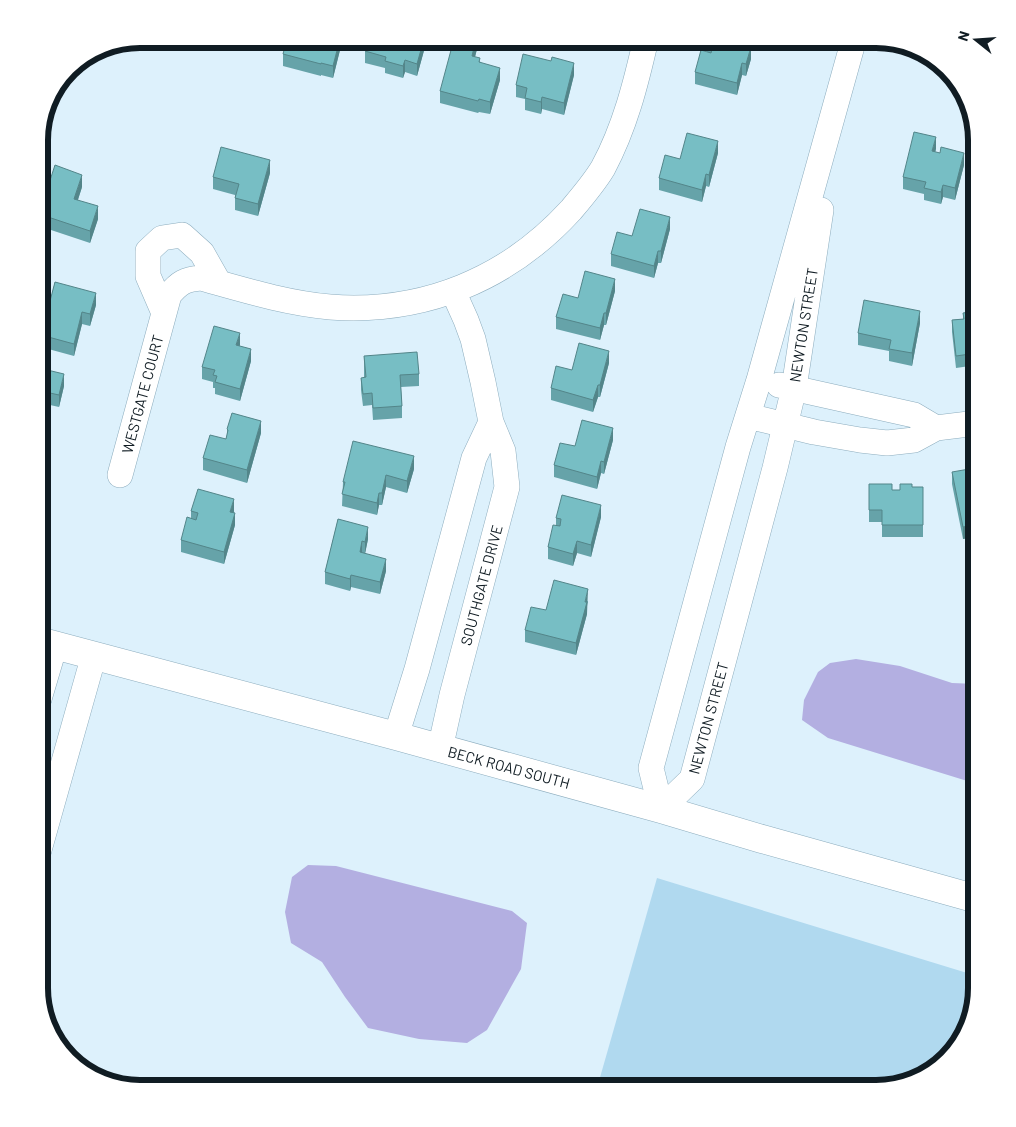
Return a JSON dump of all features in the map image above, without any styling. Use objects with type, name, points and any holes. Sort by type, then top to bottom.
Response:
[{"type":"main road","name":"BECK ROAD SOUTH","points":[[48,643],[440,748],[968,896]]},
{"type":"street","points":[[453,291],[487,276],[524,253],[557,225],[584,195],[602,169],[620,133],[628,110],[644,48]]},
{"type":"street","name":"NEWTON STREET","points":[[661,809],[651,768],[738,448],[759,380],[852,48]]},
{"type":"street","name":"NEWTON STREET","points":[[661,809],[692,779],[785,426],[794,388],[835,110]]},
{"type":"street","points":[[164,313],[148,276],[148,251],[162,238],[182,235],[202,253],[218,283]]},
{"type":"street","name":"WESTGATE COURT","points":[[120,475],[169,296],[175,287],[184,281],[201,278],[274,298],[340,307],[380,307],[432,298],[453,291]]},
{"type":"street","name":"SOUTHGATE DRIVE","points":[[440,748],[452,695],[507,487],[503,451],[491,422],[484,382],[473,339],[453,291]]},
{"type":"street","points":[[759,380],[914,415],[936,428]]},
{"type":"street","points":[[748,416],[785,426],[887,443],[914,440],[936,428],[968,425]]},
{"type":"street","points":[[396,736],[415,676],[474,458],[491,422]]},
{"type":"street","points":[[48,818],[94,655]]},
{"type":"shaded area","points":[[856,659],[900,666],[952,683],[968,684],[968,781],[828,738],[802,720],[804,700],[818,672],[830,663]]},
{"type":"shaded area","points":[[308,865],[336,866],[512,911],[527,923],[521,969],[487,1030],[467,1043],[419,1039],[368,1028],[322,962],[291,943],[285,912],[292,877]]},
{"type":"shaded area","points":[[657,878],[968,973],[967,1005],[964,1017],[956,1033],[942,1053],[922,1067],[906,1075],[876,1080],[599,1080]]},
{"type":"building","points":[[285,48],[338,48],[333,66],[283,54]]},
{"type":"building","points":[[366,48],[421,48],[417,64],[405,60],[403,66],[385,61],[386,57],[365,51]]},
{"type":"building","points":[[452,48],[474,48],[472,56],[480,58],[479,62],[500,68],[490,102],[479,99],[478,101],[440,91]]},
{"type":"building","points":[[712,48],[751,48],[746,64],[742,63],[737,83],[695,72],[701,50],[711,53]]},
{"type":"building","points":[[523,54],[551,61],[552,57],[574,63],[564,103],[542,97],[541,102],[525,98],[527,88],[516,85]]},
{"type":"building","points":[[914,132],[936,137],[932,151],[940,153],[941,147],[964,153],[955,188],[943,185],[941,192],[924,188],[926,182],[903,177]]},
{"type":"building","points":[[687,133],[718,141],[709,175],[706,174],[702,190],[659,178],[665,155],[680,159]]},
{"type":"building","points":[[221,147],[270,160],[258,204],[235,198],[239,184],[213,177]]},
{"type":"building","points":[[55,165],[82,175],[74,199],[98,206],[90,231],[48,217],[48,186]]},
{"type":"building","points":[[640,209],[670,217],[661,251],[658,251],[654,266],[611,254],[617,232],[632,236]]},
{"type":"building","points":[[585,271],[615,279],[600,328],[556,317],[563,294],[578,298]]},
{"type":"building","points":[[55,282],[96,293],[90,314],[82,312],[74,344],[48,337],[48,308]]},
{"type":"building","points":[[864,300],[920,311],[912,353],[889,349],[891,340],[858,333]]},
{"type":"building","points":[[968,312],[968,354],[956,356],[952,320],[964,319],[963,313]]},
{"type":"building","points":[[214,326],[240,333],[236,345],[251,349],[240,389],[215,382],[217,376],[213,375],[215,370],[202,367]]},
{"type":"building","points":[[579,343],[609,351],[600,385],[598,385],[593,400],[551,388],[556,366],[572,370]]},
{"type":"building","points":[[417,352],[419,374],[400,375],[402,406],[373,408],[372,393],[363,394],[361,378],[366,377],[364,356]]},
{"type":"building","points":[[48,370],[64,374],[59,395],[50,393],[48,401]]},
{"type":"building","points":[[232,413],[261,421],[247,470],[203,458],[210,435],[226,439]]},
{"type":"building","points":[[582,420],[613,428],[604,462],[601,461],[597,477],[554,465],[560,443],[575,446]]},
{"type":"building","points":[[353,441],[414,456],[407,481],[386,475],[382,493],[379,493],[377,503],[342,494]]},
{"type":"building","points":[[968,469],[968,526],[963,527],[952,472]]},
{"type":"building","points":[[869,484],[892,484],[892,490],[900,490],[900,484],[912,484],[912,487],[923,487],[923,525],[882,525],[882,510],[869,510]]},
{"type":"building","points":[[198,489],[234,499],[230,512],[235,513],[224,552],[181,540],[187,517],[196,520],[198,513],[191,511]]},
{"type":"building","points":[[562,495],[601,505],[591,545],[577,541],[573,554],[548,547],[553,525],[560,526],[561,519],[556,518]]},
{"type":"building","points":[[338,519],[368,527],[365,542],[362,541],[360,552],[386,559],[380,582],[351,575],[350,579],[325,572]]},
{"type":"building","points":[[554,580],[588,589],[585,602],[587,602],[576,643],[525,630],[531,607],[546,610]]}]
